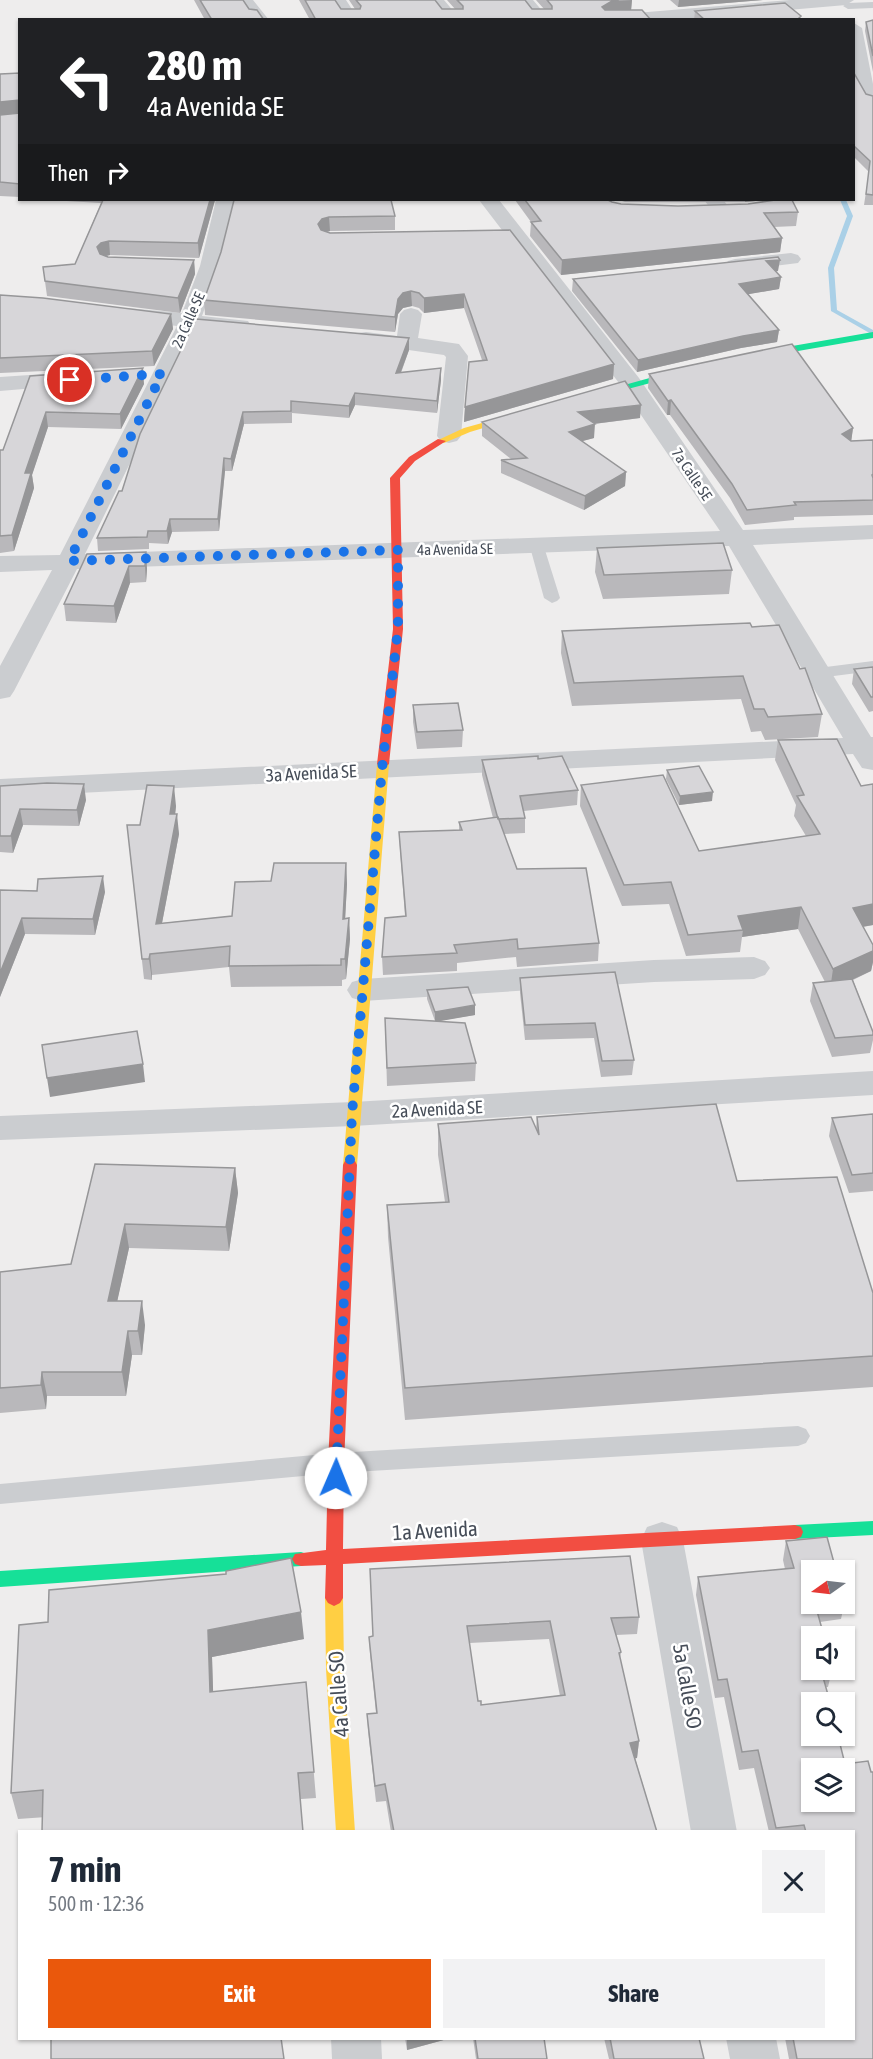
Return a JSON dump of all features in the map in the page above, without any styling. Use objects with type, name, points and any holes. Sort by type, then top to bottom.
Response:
[{"type":"street","points":[[245,0],[259,18]]},
{"type":"street","points":[[338,0],[350,18]]},
{"type":"street","points":[[436,0],[451,18]]},
{"type":"street","points":[[525,0],[540,18]]},
{"type":"street","points":[[622,6],[636,18],[720,5],[771,10],[806,3],[852,12]]},
{"type":"street","points":[[855,30],[864,83],[873,99]]},
{"type":"street","name":"2a Calle SE","points":[[0,691],[69,561],[189,322],[210,266],[226,201]]},
{"type":"street","name":"7a Calle SE","points":[[489,201],[506,237],[554,284],[631,383],[735,536],[818,673],[869,751]]},
{"type":"street","points":[[712,207],[745,210]]},
{"type":"street","points":[[720,267],[791,259]]},
{"type":"street","points":[[188,265],[210,266]]},
{"type":"street","points":[[554,284],[578,281]]},
{"type":"street","points":[[106,311],[258,328]]},
{"type":"street","points":[[407,341],[411,314]]},
{"type":"street","points":[[742,357],[873,335]]},
{"type":"street","points":[[350,336],[436,345],[450,349],[457,356],[443,439],[540,410]]},
{"type":"street","points":[[574,400],[631,383],[709,365]]},
{"type":"street","points":[[139,375],[162,374]]},
{"type":"street","points":[[0,384],[93,378]]},
{"type":"street","name":"4a Calle SO","points":[[346,1830],[335,1669],[333,1557],[336,1462],[352,1114],[382,769],[398,629],[395,478],[414,458],[443,439]]},
{"type":"street","name":"4a Avenida SE","points":[[0,564],[537,547],[873,531]]},
{"type":"street","name":"3a Avenida SE","points":[[0,788],[382,769],[869,751]]},
{"type":"street","points":[[363,990],[654,971],[754,968]]},
{"type":"street","name":"2a Avenida SE","points":[[0,1128],[352,1114],[873,1083]]},
{"type":"street","name":"1a Avenida","points":[[0,1579],[333,1557],[873,1528]]},
{"type":"street","name":"5a Calle SO","points":[[662,1540],[714,1830]]},
{"type":"street","points":[[356,2040],[357,2059]]},
{"type":"street","points":[[751,2040],[755,2059]]},
{"type":"lane","points":[[852,12],[873,5]]},
{"type":"lane","points":[[537,547],[552,598]]},
{"type":"lane","points":[[818,673],[873,666]]},
{"type":"lane","points":[[0,1494],[336,1462],[798,1436]]},
{"type":"building","points":[[200,0],[243,0],[249,9],[257,10],[263,18],[211,18]]},
{"type":"building","points":[[305,0],[335,0],[341,9],[360,9],[361,6],[356,0],[435,0],[442,9],[463,9],[457,0],[525,0],[532,9],[552,9],[547,0],[619,0],[602,7],[605,10],[642,10],[649,18],[315,18]]},
{"type":"building","points":[[785,3],[801,16],[799,18],[703,18],[695,11]]},
{"type":"building","points":[[873,20],[873,56],[866,22]]},
{"type":"building","points":[[18,73],[18,100],[0,102],[0,74]]},
{"type":"building","points":[[855,75],[866,94],[873,96],[873,195],[866,194],[870,161],[855,147]]},
{"type":"building","points":[[18,113],[18,184],[0,182],[0,115]]},
{"type":"building","points":[[103,201],[210,201],[198,243],[109,241],[97,247],[100,254],[108,257],[194,260],[178,298],[45,281],[43,267],[75,264]]},
{"type":"building","points":[[234,201],[391,201],[395,216],[322,219],[318,224],[321,230],[330,233],[510,230],[614,364],[465,407],[469,362],[487,360],[464,294],[424,298],[419,293],[411,291],[403,293],[398,299],[395,317],[204,300],[221,252]]},
{"type":"building","points":[[526,201],[610,201],[621,204],[678,206],[792,201],[798,212],[764,213],[782,238],[562,260],[531,222],[541,221]]},
{"type":"building","points":[[778,257],[780,260],[766,261],[781,277],[739,284],[779,330],[638,360],[573,279]]},
{"type":"building","points":[[0,295],[171,314],[152,351],[0,358]]},
{"type":"building","points":[[196,319],[409,338],[396,373],[441,368],[437,401],[355,393],[349,406],[291,401],[291,411],[243,412],[231,459],[224,458],[218,519],[170,519],[167,531],[148,531],[147,537],[97,538],[119,491],[122,491],[140,434]]},
{"type":"building","points":[[792,344],[853,428],[842,434],[851,441],[873,440],[873,500],[794,502],[796,505],[747,510],[732,484],[671,400],[668,401],[649,374]]},
{"type":"building","points":[[143,368],[120,414],[46,412],[25,473],[31,473],[12,535],[0,536],[0,450],[3,450],[30,376]]},
{"type":"building","points":[[625,381],[641,405],[578,412],[595,424],[569,432],[626,472],[585,496],[501,460],[527,458],[482,422]]},
{"type":"building","points":[[723,543],[732,570],[604,575],[597,548]]},
{"type":"building","points":[[146,552],[145,566],[129,566],[114,606],[64,604],[87,554]]},
{"type":"building","points":[[750,623],[752,627],[779,625],[800,669],[805,668],[822,714],[768,717],[764,709],[754,709],[743,676],[574,683],[562,631]]},
{"type":"building","points":[[873,667],[873,697],[871,697],[854,669]]},
{"type":"building","points":[[458,703],[463,730],[417,732],[413,705]]},
{"type":"building","points":[[837,739],[861,786],[873,784],[873,904],[853,908],[873,945],[873,951],[833,969],[801,907],[738,916],[743,930],[688,935],[671,882],[624,885],[581,785],[663,775],[699,851],[820,834],[797,796],[804,795],[778,740]]},
{"type":"building","points":[[538,756],[538,759],[562,756],[578,790],[520,796],[525,818],[498,819],[482,760]]},
{"type":"building","points":[[699,766],[713,792],[680,796],[667,770]]},
{"type":"building","points":[[47,783],[84,784],[77,810],[20,809],[11,836],[0,836],[0,786]]},
{"type":"building","points":[[147,785],[174,786],[170,814],[177,814],[156,924],[232,916],[235,882],[271,881],[274,863],[346,863],[343,919],[349,918],[345,959],[341,959],[341,965],[229,966],[230,946],[150,954],[149,959],[142,959],[127,825],[140,825]]},
{"type":"building","points":[[498,817],[517,869],[586,868],[599,943],[518,949],[517,939],[454,945],[457,953],[382,957],[385,918],[406,916],[399,832],[462,830],[459,822]]},
{"type":"building","points":[[103,876],[93,919],[22,918],[0,973],[0,890],[37,891],[38,879]]},
{"type":"building","points":[[615,972],[634,1060],[602,1061],[595,1023],[525,1025],[520,978]]},
{"type":"building","points":[[852,979],[873,1035],[835,1038],[813,983]]},
{"type":"building","points":[[468,987],[475,1005],[435,1012],[427,990]]},
{"type":"building","points":[[385,1018],[465,1023],[476,1063],[387,1068]]},
{"type":"building","points":[[137,1031],[143,1064],[47,1078],[42,1045]]},
{"type":"building","points":[[716,1104],[737,1181],[837,1177],[873,1293],[873,1356],[405,1388],[387,1205],[449,1202],[438,1124],[531,1117],[539,1135],[537,1117]]},
{"type":"building","points":[[873,1114],[873,1173],[852,1175],[832,1118]]},
{"type":"building","points":[[95,1164],[235,1168],[226,1227],[125,1224],[108,1301],[142,1301],[138,1331],[128,1331],[122,1372],[42,1372],[41,1385],[0,1388],[0,1272],[71,1264]]},
{"type":"building","points":[[827,1537],[833,1560],[801,1560],[801,1614],[818,1614],[821,1626],[801,1626],[801,1680],[824,1680],[827,1692],[801,1692],[801,1746],[840,1746],[844,1758],[801,1758],[801,1812],[855,1812],[855,1763],[868,1761],[871,1772],[873,1772],[873,2059],[797,2059],[793,2040],[855,2040],[855,1830],[805,1830],[804,1825],[776,1828],[758,1750],[742,1752],[727,1679],[718,1680],[698,1577],[794,1568],[786,1541]]},
{"type":"building","points":[[630,1556],[639,1617],[611,1618],[621,1652],[619,1653],[639,1741],[630,1743],[656,1830],[394,1830],[385,1784],[375,1786],[367,1714],[377,1713],[369,1637],[373,1636],[370,1569]],"holes":[[[550,1621],[565,1695],[481,1705],[481,1701],[478,1701],[467,1626]]]},
{"type":"building","points":[[291,1558],[301,1612],[208,1630],[210,1692],[306,1682],[314,1772],[298,1773],[303,1830],[42,1830],[43,1790],[11,1793],[19,1625],[48,1622],[49,1590],[226,1574],[226,1571]]},
{"type":"building","points":[[51,2040],[281,2040],[284,2059],[51,2059]]},
{"type":"building","points":[[475,2040],[544,2040],[547,2059],[478,2059]]},
{"type":"building","points":[[610,2040],[699,2040],[704,2059],[614,2059]]},
{"type":"waterway","points":[[843,201],[850,216],[831,268],[834,311],[873,333]]},
{"type":"traffic: fast","points":[[752,356],[873,335]]},
{"type":"traffic: fast","points":[[586,397],[693,369]]},
{"type":"traffic: fast","points":[[795,1532],[873,1528]]},
{"type":"traffic: fast","points":[[0,1579],[301,1559]]},
{"type":"traffic: slow","points":[[441,441],[467,430],[525,414]]},
{"type":"traffic: slow","points":[[350,1165],[383,764]]},
{"type":"traffic: slow","points":[[334,1598],[335,1669],[346,1830]]},
{"type":"traffic: jam","points":[[383,764],[398,629],[395,478],[412,459],[441,441]]},
{"type":"traffic: jam","points":[[334,1598],[336,1463],[350,1165]]},
{"type":"traffic: jam","points":[[301,1559],[795,1532]]},
{"type":"route","points":[[70,380],[162,374],[69,561],[398,550],[398,629],[382,769],[352,1114],[336,1478]]}]
